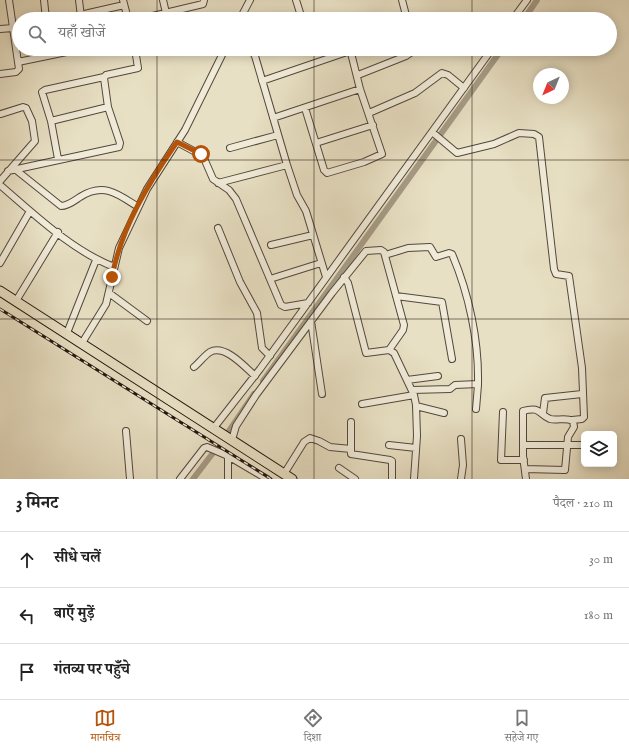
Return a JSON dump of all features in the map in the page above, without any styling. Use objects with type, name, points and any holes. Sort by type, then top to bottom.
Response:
[{"type":"highway","points":[[0,291],[288,476]]},
{"type":"street","points":[[9,0],[12,21]]},
{"type":"street","points":[[44,0],[45,12]]},
{"type":"street","points":[[79,0],[80,12]]},
{"type":"street","points":[[162,0],[166,12]]},
{"type":"street","points":[[170,12],[203,4],[204,0]]},
{"type":"street","points":[[244,12],[250,0]]},
{"type":"street","points":[[296,0],[300,12]]},
{"type":"street","points":[[402,0],[405,12]]},
{"type":"street","points":[[518,12],[527,0]]},
{"type":"street","points":[[95,12],[124,2],[126,12]]},
{"type":"street","points":[[0,29],[12,28]]},
{"type":"street","points":[[0,74],[18,72],[17,56]]},
{"type":"street","points":[[18,62],[51,56]]},
{"type":"street","points":[[58,159],[51,121],[42,95],[43,91],[138,68],[136,56]]},
{"type":"street","points":[[82,343],[103,311],[120,248],[138,207],[147,189],[194,115],[222,56]]},
{"type":"street","points":[[255,56],[287,165],[297,195],[306,211],[326,277]]},
{"type":"street","points":[[262,80],[332,56]]},
{"type":"street","points":[[305,108],[324,170],[330,173],[381,155],[382,150],[360,89],[358,74],[352,56]]},
{"type":"street","points":[[358,74],[406,56]]},
{"type":"street","points":[[224,436],[255,376],[487,56]]},
{"type":"street","points":[[369,113],[415,93],[444,73],[464,88]]},
{"type":"street","points":[[8,171],[119,146],[120,143],[108,107],[104,77]]},
{"type":"street","points":[[273,118],[360,89]]},
{"type":"street","points":[[0,181],[34,145],[35,140],[32,121],[26,108],[24,107],[1,114]]},
{"type":"street","points":[[51,121],[108,107]]},
{"type":"street","points":[[316,143],[373,125]]},
{"type":"street","points":[[432,133],[457,153],[494,144],[519,133],[534,134],[539,137],[554,270],[556,274],[567,274],[570,278],[582,368],[583,418],[572,420],[550,419],[538,410],[523,411],[523,445],[526,479]]},
{"type":"street","points":[[230,148],[278,135]]},
{"type":"street","points":[[177,142],[204,156],[213,179],[218,184],[229,190],[236,199],[282,307],[308,303]]},
{"type":"street","points":[[218,184],[287,165]]},
{"type":"street","points":[[16,170],[60,206],[67,205],[88,193],[107,190],[114,192],[138,207]]},
{"type":"street","points":[[0,185],[30,211],[96,260],[114,267]]},
{"type":"street","points":[[0,263],[30,211]]},
{"type":"street","points":[[218,228],[240,282],[257,313],[262,348],[270,356]]},
{"type":"street","points":[[16,301],[58,232]]},
{"type":"street","points":[[271,245],[313,235]]},
{"type":"street","points":[[385,255],[408,248],[430,247],[436,257],[449,253],[452,254],[465,294],[476,340],[478,385],[476,409]]},
{"type":"street","points":[[224,436],[236,426],[256,395],[311,320],[364,252],[381,250],[385,255],[396,296],[404,328],[389,350]]},
{"type":"street","points":[[67,333],[96,260]]},
{"type":"street","points":[[270,279],[322,263]]},
{"type":"street","points":[[344,276],[348,283],[366,353],[389,350],[397,356],[413,393],[416,406],[414,479]]},
{"type":"street","points":[[109,292],[147,321]]},
{"type":"street","points":[[396,296],[442,302],[452,360]]},
{"type":"street","points":[[311,320],[322,394]]},
{"type":"street","points":[[194,368],[210,352],[220,350],[236,359],[255,376]]},
{"type":"street","points":[[407,380],[438,376]]},
{"type":"street","points":[[362,404],[413,393],[450,389],[455,386],[478,385]]},
{"type":"street","points":[[543,413],[544,400],[546,398],[582,394]]},
{"type":"street","points":[[416,406],[444,413]]},
{"type":"street","points":[[502,412],[500,460],[524,460]]},
{"type":"street","points":[[525,469],[565,470],[568,435],[574,425],[572,420]]},
{"type":"street","points":[[351,422],[352,455],[391,460],[392,479]]},
{"type":"street","points":[[126,431],[130,479]]},
{"type":"street","points":[[288,476],[304,442],[310,438],[330,448],[351,448]]},
{"type":"street","points":[[461,438],[463,466],[461,479]]},
{"type":"street","points":[[389,445],[416,448]]},
{"type":"street","points":[[523,445],[581,445]]},
{"type":"street","points":[[180,479],[204,448],[216,450],[267,479]]},
{"type":"street","points":[[228,456],[228,479]]},
{"type":"street","points":[[339,468],[355,479]]},
{"type":"waterway","points":[[529,12],[537,0]]},
{"type":"waterway","points":[[263,381],[497,56]]},
{"type":"waterway","points":[[225,437],[254,394]]},
{"type":"waterway","points":[[193,479],[216,449]]},
{"type":"railway","points":[[0,309],[271,479]]},
{"type":"route","points":[[112,277],[127,230],[147,189],[177,142],[201,154]]}]
